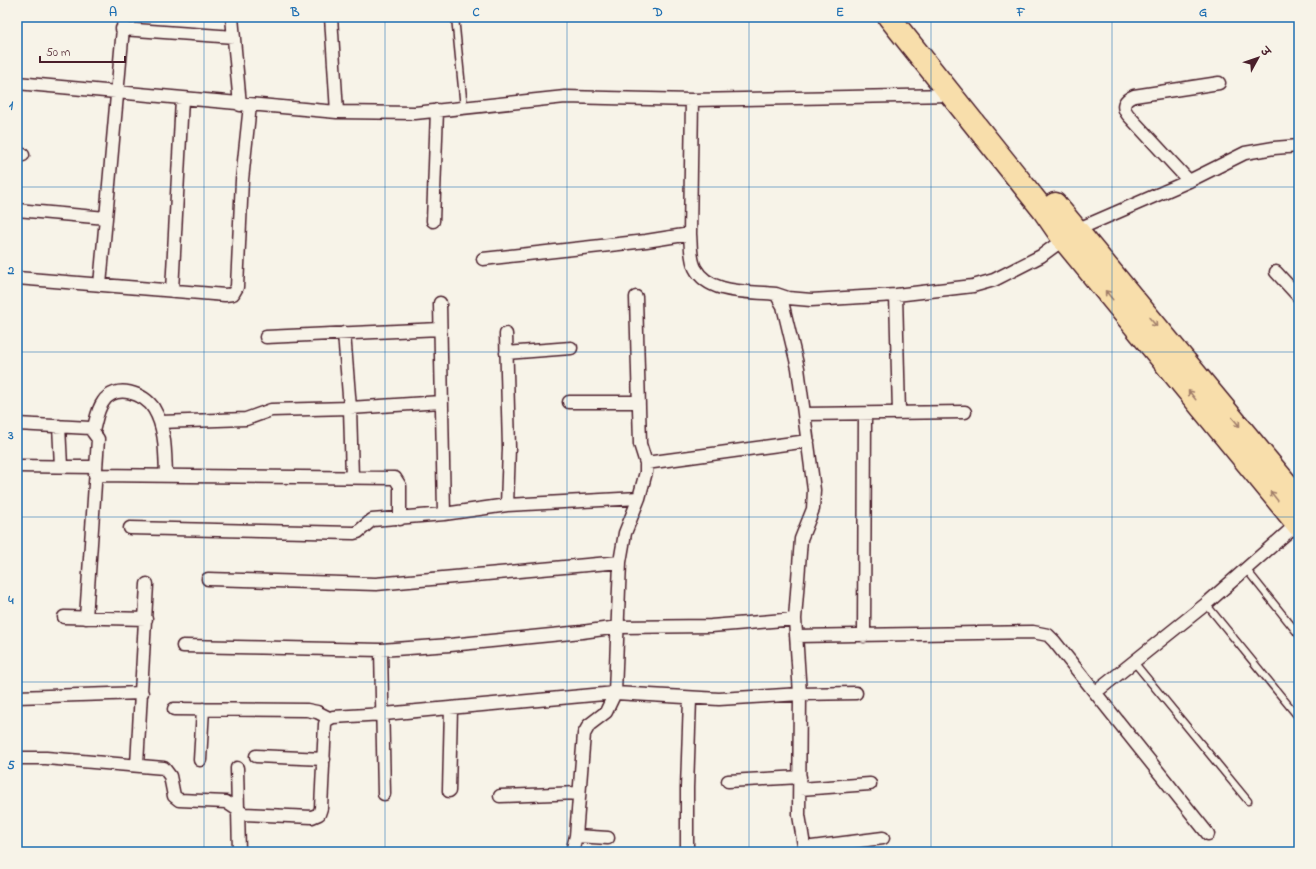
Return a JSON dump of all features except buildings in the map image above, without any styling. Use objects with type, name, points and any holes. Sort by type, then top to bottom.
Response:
[{"type":"highway","points":[[890,17],[952,95],[990,134]]},
{"type":"highway","points":[[902,17],[990,134],[1298,525]]},
{"type":"highway","points":[[1070,235],[1299,499]]},
{"type":"street","points":[[100,285],[124,17]]},
{"type":"street","points":[[17,278],[229,296],[236,292],[245,105],[232,17]]},
{"type":"street","points":[[331,17],[337,112]]},
{"type":"street","points":[[122,29],[234,37]]},
{"type":"street","points":[[1189,180],[1128,115],[1124,105],[1129,98],[1134,96],[1219,83]]},
{"type":"street","points":[[17,84],[337,112],[415,113],[564,97],[692,100],[952,95]]},
{"type":"street","points":[[172,291],[182,99]]},
{"type":"street","points":[[692,100],[690,234],[694,267],[706,280],[718,288],[776,294],[788,298],[810,300],[896,295],[973,286],[994,280],[1041,256],[1070,235],[1244,153],[1299,146]]},
{"type":"street","points":[[433,221],[437,110]]},
{"type":"street","points":[[17,210],[106,218]]},
{"type":"street","points":[[483,259],[646,241],[690,234]]},
{"type":"street","points":[[1276,272],[1299,297]]},
{"type":"street","points":[[776,294],[783,306],[798,368],[808,441],[814,501],[801,539],[795,619],[800,694],[800,815],[804,850],[883,838]]},
{"type":"street","points":[[896,295],[899,413]]},
{"type":"street","points":[[572,852],[576,836],[584,734],[589,725],[606,712],[615,693],[620,562],[625,533],[644,484],[646,463],[640,444],[636,296]]},
{"type":"street","points":[[440,302],[444,514]]},
{"type":"street","points":[[266,337],[440,328]]},
{"type":"street","points":[[344,333],[350,408],[352,478]]},
{"type":"street","points":[[506,334],[508,448],[507,505]]},
{"type":"street","points":[[506,353],[571,348]]},
{"type":"street","points":[[93,431],[99,408],[109,395],[116,392],[128,392],[145,398],[155,410],[160,422],[164,437],[166,475]]},
{"type":"street","points":[[160,422],[246,419],[271,410],[350,408],[441,402]]},
{"type":"street","points":[[569,402],[639,402]]},
{"type":"street","points":[[804,414],[965,412]]},
{"type":"street","points":[[864,636],[865,414]]},
{"type":"street","points":[[17,424],[84,427],[93,431],[98,439],[86,618]]},
{"type":"street","points":[[59,426],[61,466]]},
{"type":"street","points":[[646,463],[808,441]]},
{"type":"street","points":[[17,466],[61,466],[95,471],[166,475],[393,478],[398,480],[400,486],[400,519]]},
{"type":"street","points":[[130,528],[354,533],[358,532],[372,520],[400,519],[507,505],[639,498]]},
{"type":"street","points":[[1096,692],[1206,604],[1298,525]]},
{"type":"street","points":[[208,579],[376,584],[620,562]]},
{"type":"street","points":[[137,765],[147,584]]},
{"type":"street","points":[[64,617],[146,619]]},
{"type":"street","points":[[183,646],[381,650],[496,641],[582,632],[618,626],[711,626],[795,619]]},
{"type":"street","points":[[796,636],[1041,633],[1048,635],[1096,692],[1208,834]]},
{"type":"street","points":[[381,650],[384,714],[384,794]]},
{"type":"street","points":[[17,697],[142,693]]},
{"type":"street","points":[[174,709],[307,710],[317,712],[329,718],[615,693],[719,699],[800,694],[856,693]]},
{"type":"street","points":[[687,852],[687,788],[690,698]]},
{"type":"street","points":[[449,791],[451,708]]},
{"type":"street","points":[[200,760],[203,709]]},
{"type":"street","points":[[17,758],[46,758],[137,765],[166,770],[170,776],[172,792],[176,799],[226,802],[240,812],[316,816],[319,814],[321,808],[325,724],[329,718]]},
{"type":"street","points":[[256,756],[324,759]]},
{"type":"street","points":[[237,768],[240,812],[239,852]]},
{"type":"street","points":[[728,781],[870,784]]},
{"type":"street","points":[[500,796],[579,793]]},
{"type":"street","points":[[576,836],[608,838]]},
{"type":"lane","points":[[455,17],[464,108]]},
{"type":"lane","points":[[1246,570],[1299,635]]},
{"type":"lane","points":[[1206,604],[1299,718]]},
{"type":"lane","points":[[1133,661],[1248,801]]}]
